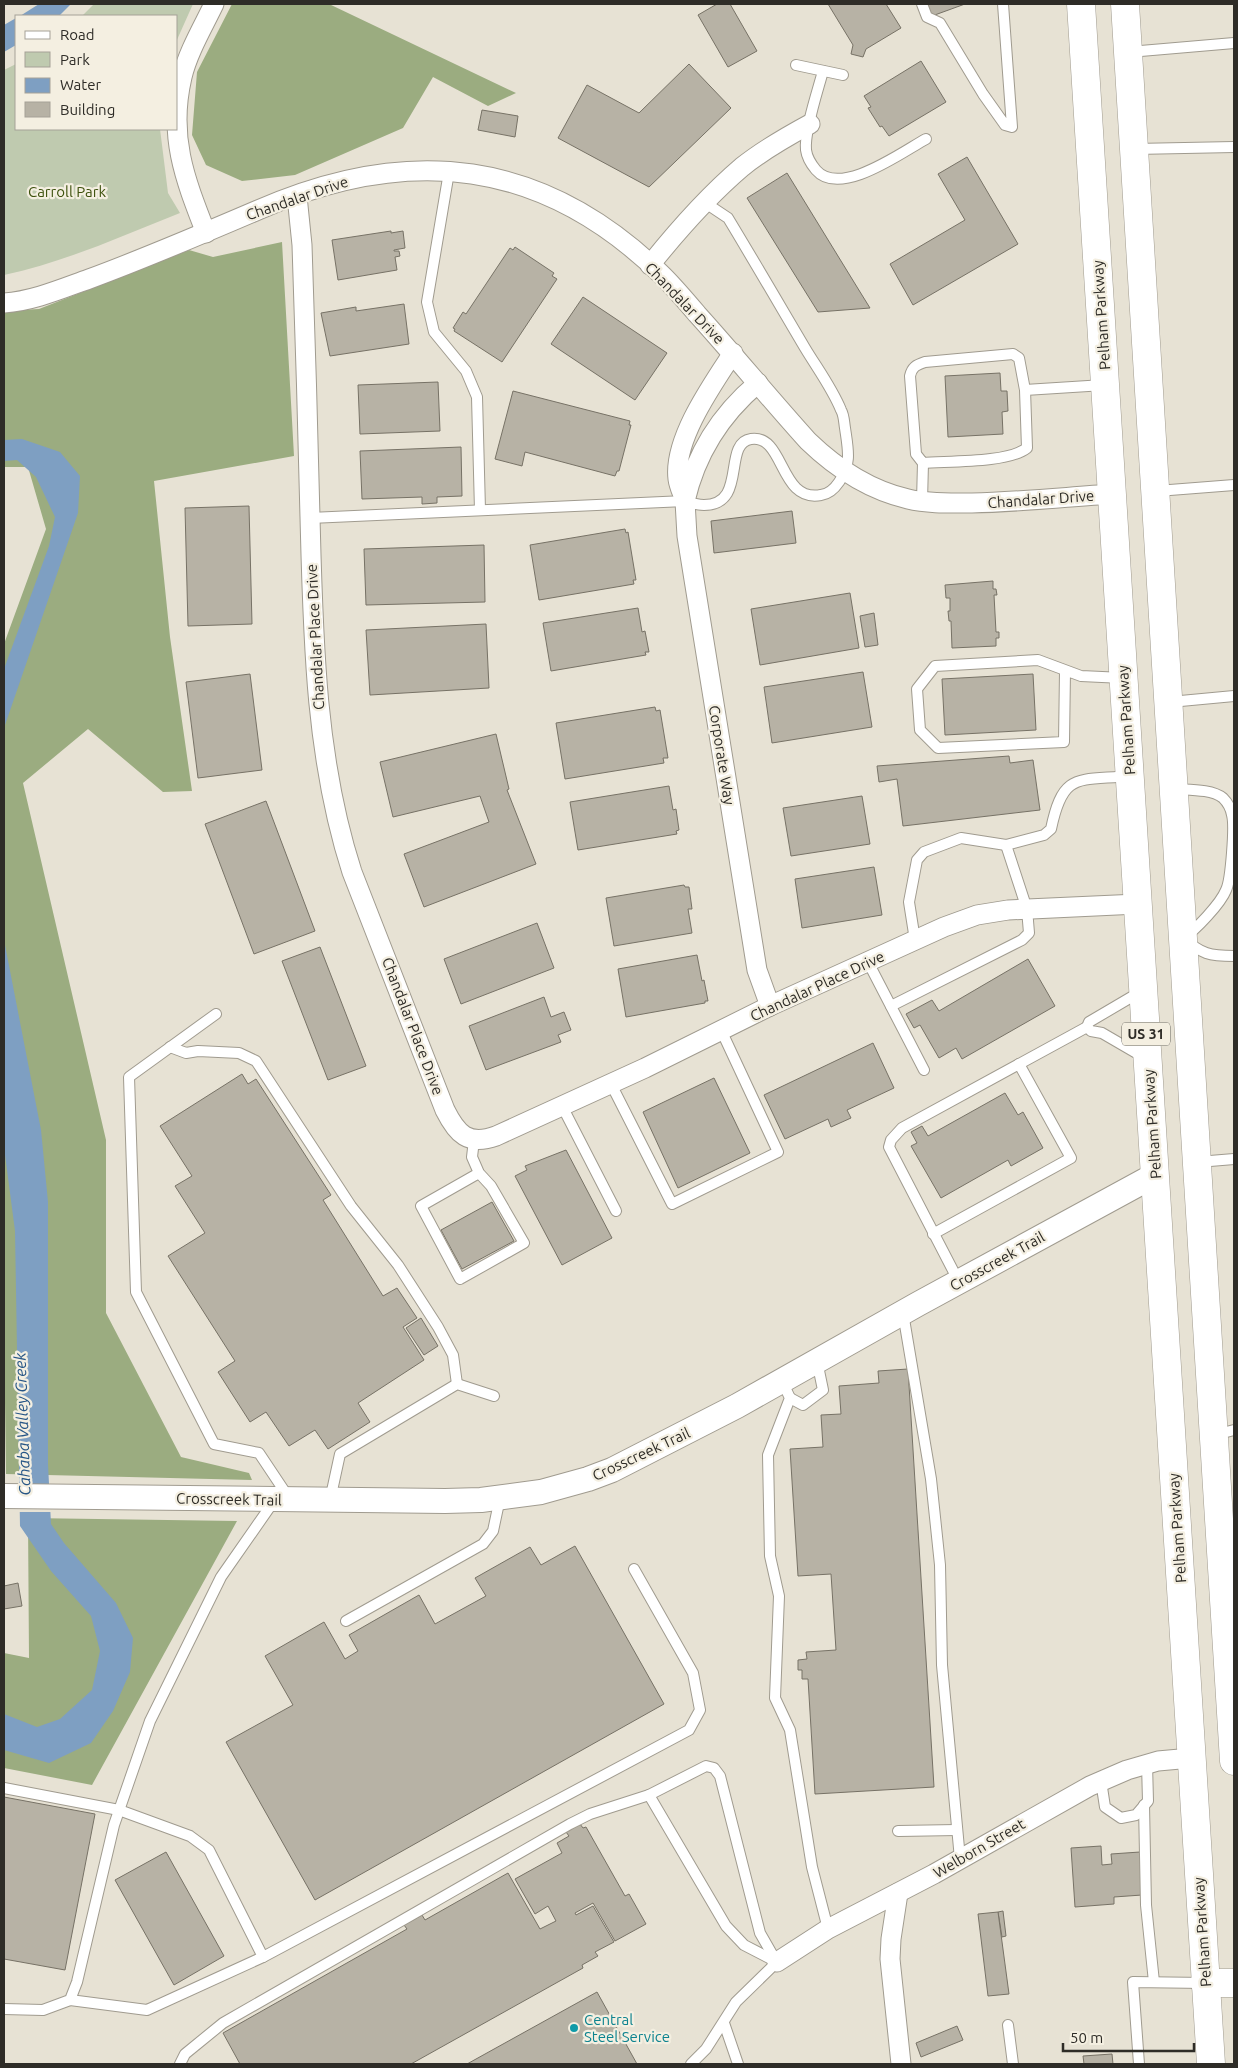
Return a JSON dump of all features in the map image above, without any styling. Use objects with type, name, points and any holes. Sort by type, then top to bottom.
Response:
[{"type":"main road","name":"Pelham Parkway","points":[[1081,4],[1211,2064]]},
{"type":"main road","name":"US 31","points":[[1125,4],[1197,1162],[1224,1433],[1223,1524],[1229,1584],[1234,1761]]},
{"type":"main road","points":[[1106,385],[1149,380]]},
{"type":"main road","points":[[1112,494],[1156,491]]},
{"type":"main road","points":[[1140,936],[1183,938]]},
{"type":"main road","points":[[1155,1175],[1197,1162]]},
{"type":"main road","points":[[1191,1758],[1234,1755]]},
{"type":"main road","points":[[1206,1983],[1234,1983]]},
{"type":"street","points":[[178,110],[182,76],[194,45],[214,4]]},
{"type":"street","points":[[650,264],[704,202],[749,162],[810,124]]},
{"type":"street","points":[[178,130],[179,158],[206,233]]},
{"type":"street","name":"Chandalar Drive","points":[[4,303],[33,298],[60,290],[206,233],[260,209],[348,179],[378,174],[449,172],[513,182],[551,196],[608,229],[650,264],[733,353],[808,441],[846,472],[880,490],[908,500],[937,503],[992,502],[1112,494]]},
{"type":"street","name":"Chandalar Place Drive","points":[[297,196],[302,245],[310,518],[321,729],[344,848],[352,872],[445,1110],[458,1131],[466,1138],[485,1140],[496,1136],[611,1084],[770,1006],[915,940],[977,915],[1008,910],[1138,904]]},
{"type":"street","name":"Corporate Way","points":[[733,353],[714,381],[682,446],[678,479],[685,501],[687,536],[757,970],[770,1006]]},
{"type":"street","name":"Corporate Way","points":[[685,501],[690,482],[709,440],[726,413],[758,383]]},
{"type":"street","name":"Crosscreek Trail","points":[[4,1496],[445,1501],[501,1498],[541,1492],[588,1479],[612,1470],[692,1430],[786,1389],[817,1361],[1155,1175]]},
{"type":"street","name":"Welborn Street","points":[[777,1962],[828,1929],[898,1893],[1101,1781],[1127,1770],[1158,1761],[1191,1758]]},
{"type":"street","points":[[898,1893],[890,1959],[901,2064]]},
{"type":"lane","points":[[922,4],[927,16],[940,23],[983,94],[1005,125],[1012,127],[1003,4]]},
{"type":"lane","points":[[1128,52],[1234,42]]},
{"type":"lane","points":[[796,65],[843,75]]},
{"type":"lane","points":[[822,71],[806,150],[810,163],[819,174],[838,180],[856,177],[926,139]]},
{"type":"lane","points":[[1134,149],[1234,147]]},
{"type":"lane","points":[[449,172],[427,302],[434,332],[466,371],[477,397],[480,510]]},
{"type":"lane","points":[[310,518],[685,501],[704,505],[716,503],[727,494],[733,482],[736,454],[742,444],[750,439],[760,439],[773,451],[792,485],[800,493],[812,497],[824,495],[835,488],[846,472],[849,453],[842,411],[728,218],[704,202]]},
{"type":"lane","points":[[922,501],[923,463],[916,454],[910,376],[912,369],[925,362],[1013,354],[1019,358],[1025,390],[1027,448],[1020,454],[1001,458],[923,463]]},
{"type":"lane","points":[[1025,390],[1106,385]]},
{"type":"lane","points":[[1156,491],[1234,485]]},
{"type":"lane","points":[[1065,671],[1064,742],[938,748],[920,730],[917,689],[935,666],[1038,660],[1081,676],[1124,678]]},
{"type":"lane","points":[[1169,702],[1234,696]]},
{"type":"lane","points":[[915,940],[909,902],[917,860],[924,852],[961,838],[1006,845],[1044,835],[1051,829],[1060,800],[1067,786],[1076,781],[1130,776]]},
{"type":"lane","points":[[1174,788],[1215,794],[1232,808],[1231,873],[1227,890],[1193,932],[1183,938],[1200,952],[1219,956],[1234,956]]},
{"type":"lane","points":[[891,1006],[1022,940],[1029,933],[1027,909],[1006,845]]},
{"type":"lane","points":[[868,962],[924,1070]]},
{"type":"lane","points":[[959,1282],[889,1147],[891,1140],[902,1128],[1087,1027],[1089,1022],[1143,990]]},
{"type":"lane","points":[[70,2000],[77,1982],[119,1810],[150,1721],[221,1577],[282,1499],[259,1453],[214,1444],[136,1292],[128,1077],[216,1014]]},
{"type":"lane","points":[[1087,1027],[1092,1031],[1102,1032],[1148,1060]]},
{"type":"lane","points":[[611,1084],[672,1204],[778,1152],[721,1030]]},
{"type":"lane","points":[[170,1047],[186,1052],[239,1053],[256,1061],[351,1206],[398,1266],[438,1327],[453,1355],[457,1384]]},
{"type":"lane","points":[[933,1234],[1071,1158],[1019,1064]]},
{"type":"lane","points":[[562,1106],[616,1211]]},
{"type":"lane","points":[[474,1140],[472,1157],[479,1173],[491,1186],[524,1243],[460,1279],[421,1206],[479,1173]]},
{"type":"lane","points":[[1197,1162],[1234,1159]]},
{"type":"lane","points":[[903,1312],[932,1488],[940,1565],[943,1670],[960,1859]]},
{"type":"lane","points":[[817,1361],[823,1390],[803,1405],[786,1389],[768,1455],[770,1556],[779,1596],[775,1698],[790,1730],[812,1866],[828,1929]]},
{"type":"lane","points":[[330,1500],[340,1454],[457,1384],[494,1396]]},
{"type":"lane","points":[[346,1621],[483,1544],[493,1531],[501,1498]]},
{"type":"lane","points":[[4,2009],[43,2010],[70,2000],[146,2010],[263,1957],[689,1730],[700,1710],[693,1673],[634,1569]]},
{"type":"lane","points":[[1101,1781],[1105,1808],[1121,1818],[1136,1815],[1148,1801],[1147,1764]]},
{"type":"lane","points":[[180,2064],[185,2054],[223,2023],[570,1824],[590,1814],[649,1795],[706,1766],[714,1768],[720,1776],[760,1933],[777,1962]]},
{"type":"lane","points":[[4,1788],[119,1810],[190,1836],[209,1850],[263,1957]]},
{"type":"lane","points":[[649,1795],[726,1926],[744,1945],[777,1962]]},
{"type":"lane","points":[[1144,1805],[1146,1905],[1154,1982]]},
{"type":"lane","points":[[898,1831],[957,1830]]},
{"type":"lane","points":[[691,2064],[706,2049],[736,2002],[777,1962]]},
{"type":"lane","points":[[1139,2064],[1133,1982],[1206,1983]]},
{"type":"lane","points":[[724,2023],[738,2064]]},
{"type":"lane","points":[[1008,2025],[1013,2064]]},
{"type":"green space","points":[[94,4],[193,4],[178,38],[178,15],[83,15]]},
{"type":"green space","points":[[232,4],[329,4],[516,93],[488,106],[433,77],[403,128],[295,175],[242,181],[206,165],[192,135],[197,72]]},
{"type":"green space","name":"Carroll Park","points":[[15,64],[15,130],[160,130],[168,193],[180,213],[71,256],[4,275],[4,70]]},
{"type":"green space","points":[[282,242],[294,456],[154,481],[170,637],[192,791],[163,792],[88,729],[23,783],[106,1140],[106,1313],[181,1457],[249,1473],[252,1480],[6,1474],[4,1331],[4,644],[46,529],[28,467],[4,467],[4,311],[39,309],[189,250],[213,257]]},
{"type":"green space","points":[[28,1518],[237,1521],[92,1785],[4,1768],[4,1653],[29,1658]]},
{"type":"water","points":[[39,4],[71,4],[60,15],[22,15]]},
{"type":"water","points":[[15,19],[15,46],[4,52],[4,25]]},
{"type":"water","points":[[22,439],[60,452],[80,476],[78,513],[4,728],[4,669],[49,546],[55,517],[36,477],[17,460],[4,461],[4,440]]},
{"type":"water","name":"Cahaba Valley Creek","points":[[4,940],[41,1130],[48,1202],[48,1464],[51,1524],[64,1543],[116,1603],[133,1638],[130,1672],[113,1711],[91,1743],[49,1763],[4,1750],[4,1714],[37,1727],[60,1719],[92,1690],[100,1651],[91,1616],[51,1571],[20,1526],[15,1231],[4,1147]]},
{"type":"pier","points":[[17,1484],[51,1484],[53,1512],[18,1512]]},
{"type":"building","points":[[717,4],[730,4],[757,51],[728,67],[698,15]]},
{"type":"building","points":[[828,4],[886,4],[901,28],[866,49],[863,57],[851,54],[853,45]]},
{"type":"building","points":[[927,4],[965,4],[932,16]]},
{"type":"building","points":[[921,61],[946,102],[889,136],[882,126],[880,127],[868,108],[871,107],[864,96]]},
{"type":"building","points":[[689,64],[731,108],[649,187],[558,138],[587,85],[639,113]]},
{"type":"building","points":[[482,110],[518,116],[515,137],[478,130]]},
{"type":"building","points":[[967,157],[1018,244],[913,305],[890,264],[965,220],[938,174]]},
{"type":"building","points":[[787,173],[870,308],[818,312],[747,198]]},
{"type":"building","points":[[391,231],[391,233],[403,231],[405,248],[394,250],[399,251],[400,256],[395,257],[397,270],[338,280],[332,240]]},
{"type":"building","points":[[515,247],[554,273],[552,276],[557,279],[502,362],[454,331],[455,329],[453,328],[463,312],[466,314],[510,248],[513,250]]},
{"type":"building","points":[[583,297],[667,353],[635,400],[551,344]]},
{"type":"building","points":[[404,304],[409,344],[330,356],[321,313],[356,307],[356,311]]},
{"type":"building","points":[[1000,373],[1001,391],[1007,391],[1008,411],[1002,412],[1003,434],[948,437],[945,376]]},
{"type":"building","points":[[438,382],[440,431],[360,434],[358,385]]},
{"type":"building","points":[[513,391],[630,421],[629,425],[631,425],[619,471],[617,471],[615,476],[525,452],[522,466],[495,459]]},
{"type":"building","points":[[461,447],[462,496],[437,497],[437,503],[422,504],[422,497],[362,499],[360,451]]},
{"type":"building","points":[[249,506],[252,624],[188,626],[185,508]]},
{"type":"building","points":[[792,511],[796,543],[714,553],[711,521]]},
{"type":"building","points":[[625,529],[626,533],[628,532],[636,580],[633,580],[634,584],[539,600],[530,545]]},
{"type":"building","points":[[484,545],[485,602],[366,605],[364,549]]},
{"type":"building","points":[[993,581],[993,589],[996,589],[997,595],[994,595],[996,632],[999,632],[999,638],[996,638],[996,646],[952,648],[951,621],[949,621],[948,611],[950,611],[950,598],[946,598],[945,585]]},
{"type":"building","points":[[850,593],[859,648],[760,665],[751,609]]},
{"type":"building","points":[[638,608],[642,632],[645,631],[649,652],[645,652],[646,655],[551,671],[543,623]]},
{"type":"building","points":[[874,613],[878,645],[865,647],[860,616]]},
{"type":"building","points":[[486,624],[489,688],[370,695],[366,630]]},
{"type":"building","points":[[863,672],[872,727],[772,743],[764,687]]},
{"type":"building","points":[[250,674],[262,770],[198,778],[186,682]]},
{"type":"building","points":[[1033,674],[1036,730],[945,735],[942,679]]},
{"type":"building","points":[[655,707],[656,711],[660,710],[668,758],[663,758],[664,763],[565,779],[556,723]]},
{"type":"building","points":[[496,734],[509,789],[507,790],[536,864],[424,907],[404,854],[489,822],[480,796],[393,817],[380,762]]},
{"type":"building","points":[[1009,756],[1010,763],[1033,760],[1040,810],[903,826],[897,779],[879,782],[877,766]]},
{"type":"building","points":[[669,786],[673,810],[676,809],[679,830],[676,831],[677,834],[578,850],[570,802]]},
{"type":"building","points":[[862,796],[870,844],[791,856],[783,808]]},
{"type":"building","points":[[266,801],[315,931],[254,954],[205,824]]},
{"type":"building","points":[[874,867],[882,915],[802,928],[795,879]]},
{"type":"building","points":[[684,885],[689,887],[692,909],[688,909],[692,933],[614,946],[606,898]]},
{"type":"building","points":[[537,923],[554,968],[461,1004],[444,959]]},
{"type":"building","points":[[320,947],[366,1066],[328,1080],[282,961]]},
{"type":"building","points":[[697,955],[708,1001],[626,1017],[618,969]]},
{"type":"building","points":[[1028,959],[1055,1006],[962,1059],[956,1048],[939,1058],[920,1025],[914,1028],[906,1014],[932,1000],[939,1011]]},
{"type":"building","points":[[544,997],[551,1017],[564,1012],[571,1030],[558,1035],[561,1042],[486,1070],[469,1026]]},
{"type":"building","points":[[873,1043],[894,1088],[847,1110],[851,1118],[831,1127],[828,1119],[785,1139],[764,1095]]},
{"type":"building","points":[[242,1074],[248,1084],[256,1079],[331,1195],[323,1200],[383,1296],[397,1288],[417,1318],[403,1327],[424,1360],[358,1403],[370,1422],[328,1449],[315,1430],[289,1446],[266,1412],[250,1422],[218,1372],[235,1361],[168,1256],[205,1233],[175,1186],[192,1176],[160,1126]]},
{"type":"building","points":[[714,1078],[750,1153],[678,1188],[643,1112]]},
{"type":"building","points":[[1005,1093],[1018,1115],[1023,1112],[1043,1148],[1011,1166],[1008,1160],[941,1198],[911,1146],[917,1143],[911,1132],[922,1126],[928,1136]]},
{"type":"building","points":[[566,1150],[612,1238],[562,1265],[515,1176],[527,1170],[525,1166]]},
{"type":"building","points":[[492,1202],[514,1241],[462,1269],[441,1230]]},
{"type":"building","points":[[421,1318],[438,1346],[424,1355],[406,1328]]},
{"type":"building","points":[[908,1369],[934,1787],[815,1794],[808,1679],[802,1679],[802,1670],[798,1670],[798,1660],[807,1659],[806,1652],[836,1650],[831,1574],[798,1576],[790,1449],[823,1447],[821,1415],[841,1414],[839,1386],[879,1383],[878,1371]]},
{"type":"building","points":[[575,1546],[664,1704],[315,1900],[226,1742],[293,1705],[265,1656],[324,1622],[345,1659],[358,1651],[349,1635],[419,1595],[435,1624],[486,1596],[475,1578],[530,1547],[541,1565]]},
{"type":"building","points":[[18,1583],[22,1606],[4,1609],[4,1586]]},
{"type":"building","points":[[4,1797],[95,1814],[65,1970],[4,1959]]},
{"type":"building","points":[[580,1824],[583,1828],[586,1827],[625,1896],[629,1894],[646,1924],[615,1941],[593,1903],[575,1913],[576,1915],[593,1906],[614,1942],[595,1952],[598,1956],[582,1965],[583,1968],[411,2064],[240,2064],[223,2033],[407,1929],[404,1925],[422,1915],[425,1920],[508,1873],[540,1929],[556,1921],[548,1906],[535,1914],[515,1879],[562,1853],[557,1843],[569,1836],[566,1832]]},
{"type":"building","points":[[1101,1846],[1102,1865],[1112,1864],[1111,1854],[1140,1852],[1142,1895],[1114,1897],[1114,1904],[1075,1907],[1071,1848]]},
{"type":"building","points":[[166,1852],[224,1956],[174,1985],[115,1880]]},
{"type":"building","points":[[1003,1911],[1006,1936],[1002,1937],[998,1912]]},
{"type":"building","points":[[998,1912],[1009,1994],[988,1996],[978,1914]]},
{"type":"building","name":"Central Steel Service","points":[[597,1992],[637,2064],[467,2064]]},
{"type":"building","points":[[957,2026],[963,2040],[921,2057],[916,2043]]},
{"type":"building","points":[[1112,2054],[1113,2064],[1084,2064],[1083,2056]]},
{"type":"place","name":"Central Steel Service","points":[[574,2028]]}]
